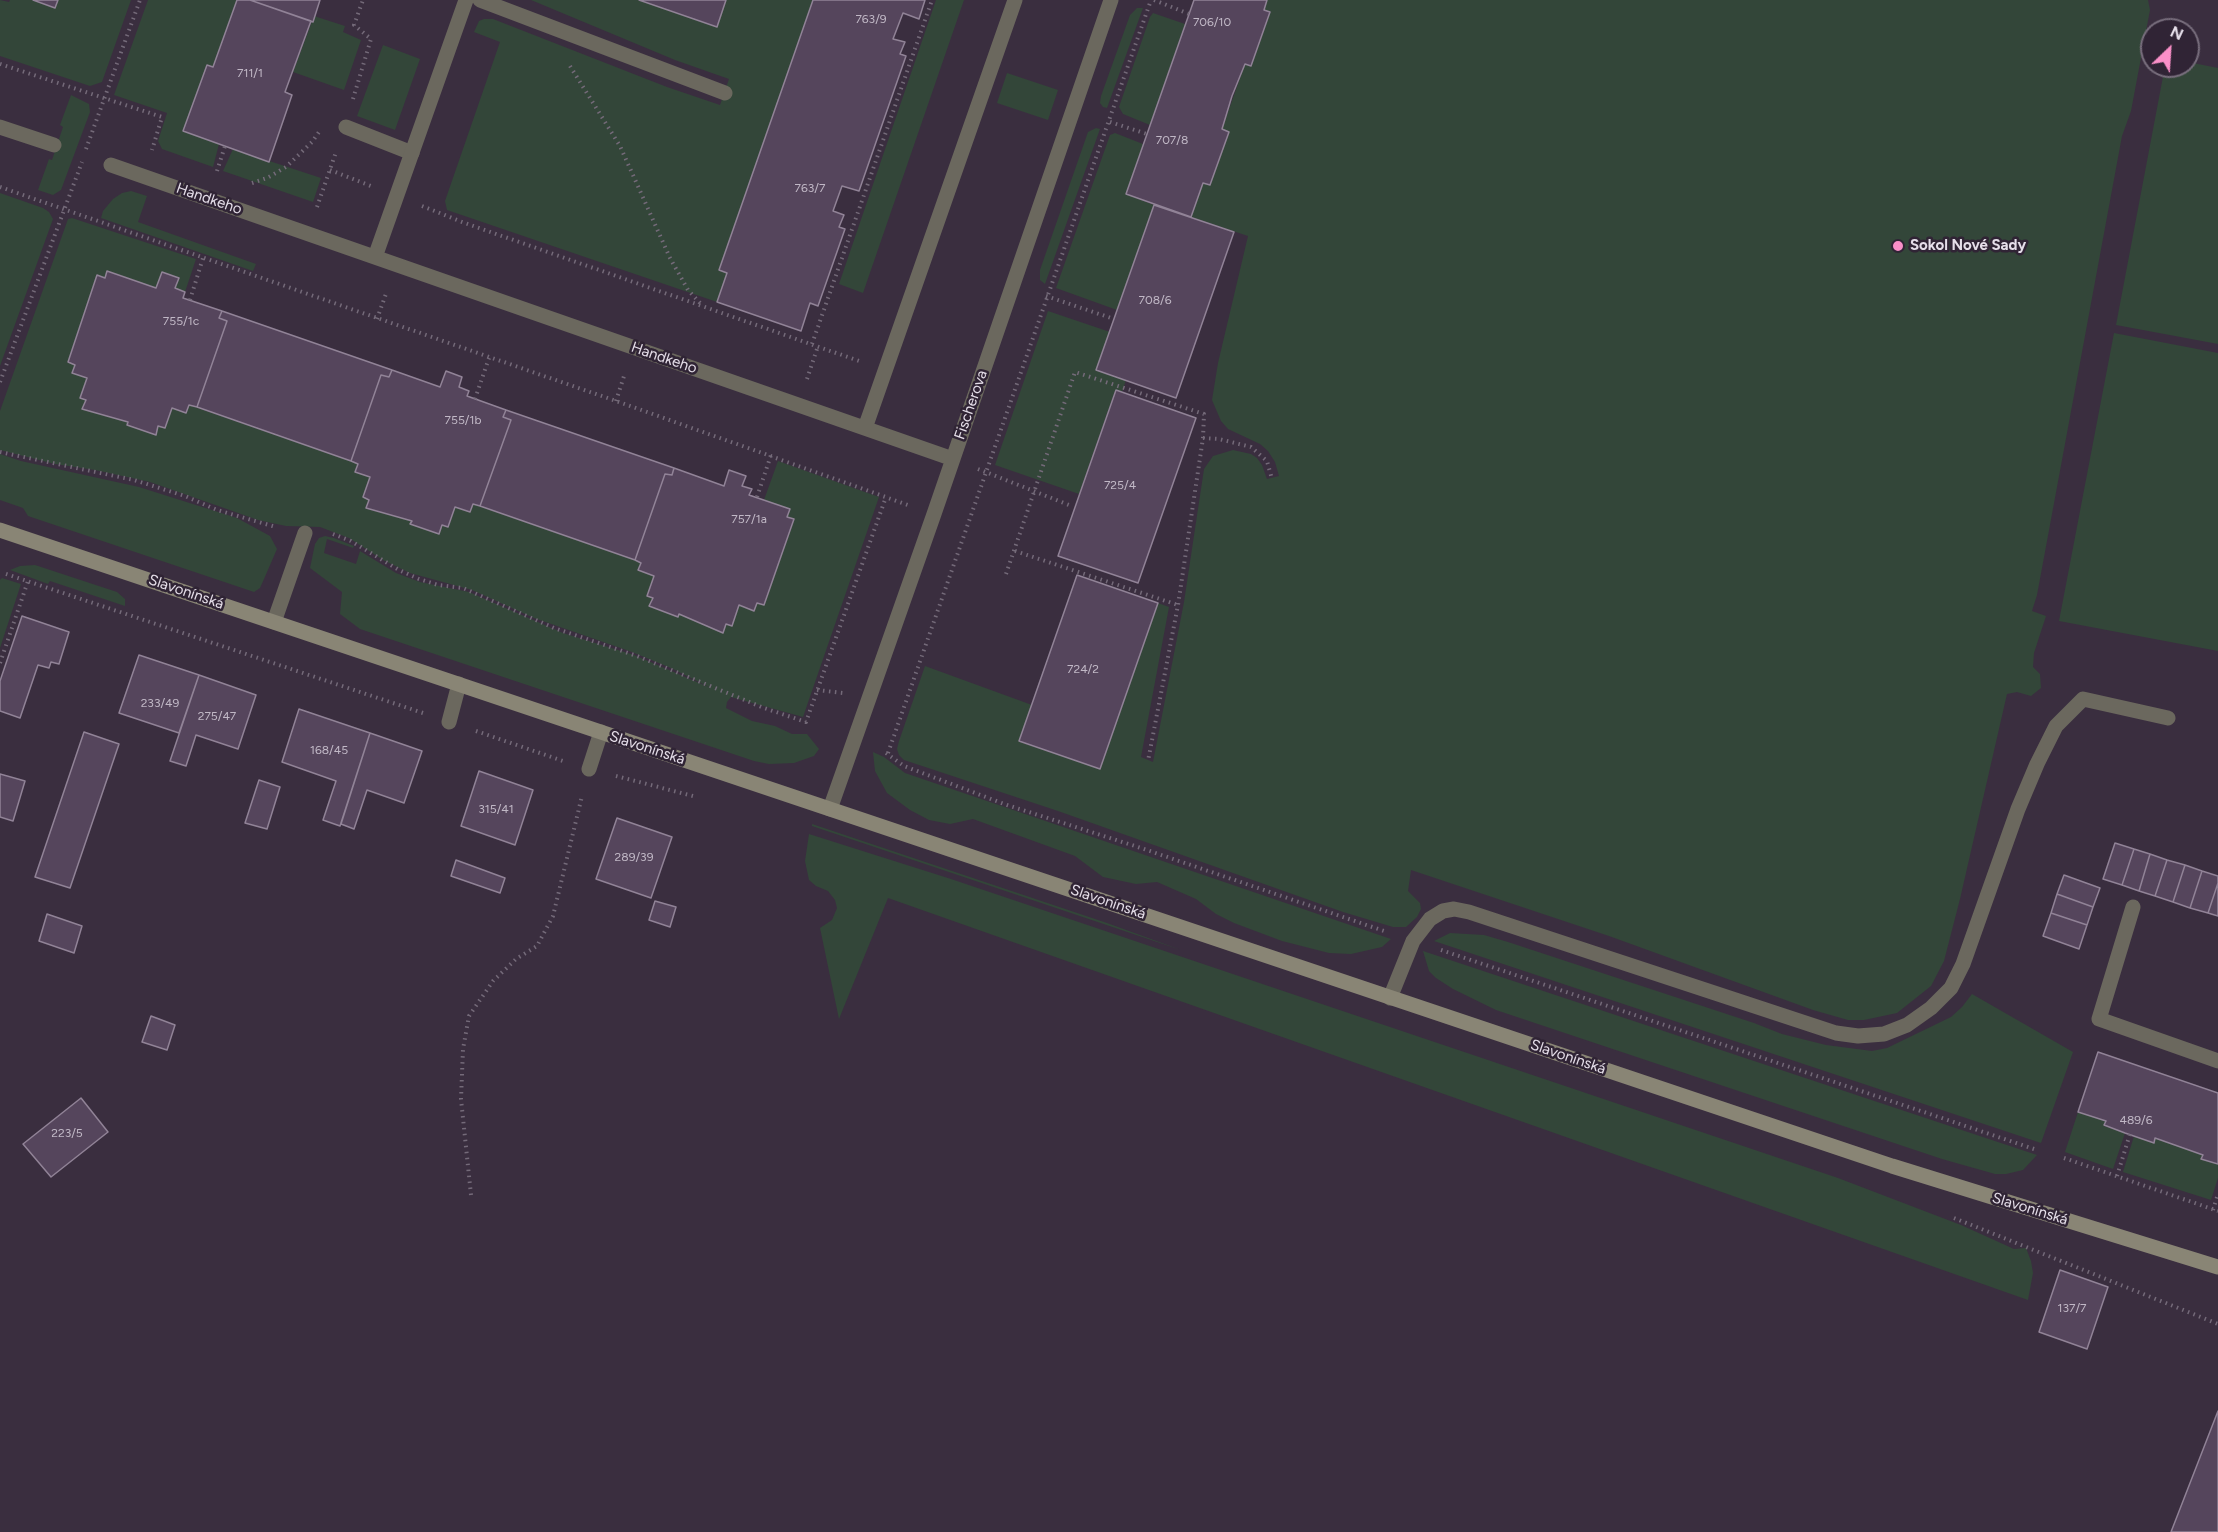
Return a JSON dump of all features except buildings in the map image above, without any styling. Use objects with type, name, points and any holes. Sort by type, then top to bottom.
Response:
[{"type":"main road","name":"Slavonínská","points":[[0,530],[1892,1166],[2218,1267]]},
{"type":"street","points":[[375,257],[466,0]]},
{"type":"street","points":[[480,0],[725,93]]},
{"type":"street","points":[[865,428],[1015,0]]},
{"type":"street","name":"Fischerova","points":[[830,809],[1111,0]]},
{"type":"street","points":[[0,127],[54,146]]},
{"type":"street","points":[[346,127],[412,153]]},
{"type":"street","name":"Handkeho","points":[[111,165],[953,459]]},
{"type":"street","points":[[274,622],[305,533]]},
{"type":"street","points":[[449,722],[459,684]]},
{"type":"street","points":[[1390,998],[1413,941],[1430,919],[1443,911],[1454,909],[1836,1033],[1858,1036],[1884,1035],[1907,1025],[1931,1008],[1951,988],[1963,964],[2018,809],[2056,726],[2083,699],[2168,718]]},
{"type":"street","points":[[589,769],[601,732]]},
{"type":"street","points":[[2133,907],[2099,1019],[2218,1061]]},
{"type":"path","points":[[0,382],[140,0]]},
{"type":"path","points":[[346,127],[371,39],[354,26],[363,0]]},
{"type":"path","points":[[812,344],[932,0]]},
{"type":"path","points":[[1189,14],[1153,0],[1046,296],[888,753],[904,766],[1007,805],[1393,934]]},
{"type":"path","points":[[541,23],[583,85],[620,146],[670,258],[688,290],[702,305]]},
{"type":"path","points":[[0,64],[105,96],[162,117],[151,150]]},
{"type":"path","points":[[349,97],[356,90]]},
{"type":"path","points":[[1110,122],[1147,134]]},
{"type":"path","points":[[246,184],[267,178],[286,167],[312,142],[320,130]]},
{"type":"path","points":[[216,174],[225,146]]},
{"type":"path","points":[[330,171],[375,187]]},
{"type":"path","points":[[0,187],[886,497],[806,722],[764,708],[638,656],[554,628],[472,592],[419,579],[399,570],[351,541],[326,531],[305,533],[244,519],[134,480],[0,452]]},
{"type":"path","points":[[420,205],[462,222],[865,363]]},
{"type":"path","points":[[190,300],[203,258]]},
{"type":"path","points":[[1046,296],[1114,319]]},
{"type":"path","points":[[807,380],[818,346]]},
{"type":"path","points":[[475,399],[489,358]]},
{"type":"path","points":[[1006,574],[1075,372],[1204,414],[1203,438],[1178,605],[1148,761]]},
{"type":"path","points":[[1203,438],[1219,439],[1251,447],[1267,461],[1272,479]]},
{"type":"path","points":[[757,497],[771,455]]},
{"type":"path","points":[[986,472],[1069,505]]},
{"type":"path","points":[[1015,551],[1178,605]]},
{"type":"path","points":[[6,573],[589,769],[553,916],[537,946],[516,959],[493,981],[469,1016],[463,1049],[461,1099],[471,1195]]},
{"type":"path","points":[[0,663],[28,581]]},
{"type":"path","points":[[1437,949],[2037,1150]]},
{"type":"path","points":[[2116,1176],[2130,1134]]},
{"type":"path","points":[[2064,1158],[2216,1210],[2218,1194]]},
{"type":"green space","points":[[0,0],[9,2],[10,0],[33,0],[55,8],[58,0],[131,0],[102,82],[90,86],[0,56]]},
{"type":"green space","points":[[148,0],[237,0],[213,67],[207,65],[184,131],[219,144],[213,167],[162,149],[158,141],[167,113],[114,95]]},
{"type":"green space","points":[[531,0],[639,0],[717,27],[726,0],[813,0],[719,270],[727,273],[717,302],[447,210],[445,201],[500,42],[474,32],[479,21],[484,19],[493,19],[667,87],[720,105],[729,79],[675,60]]},
{"type":"green space","points":[[936,0],[964,0],[863,293],[839,284]]},
{"type":"green space","points":[[1267,0],[2148,0],[2148,18],[2140,18],[2140,63],[2131,111],[2122,136],[2037,595],[2032,611],[2046,616],[2034,653],[2033,667],[2040,674],[2041,688],[2031,696],[2017,692],[2007,694],[1944,961],[1931,986],[1897,1013],[1864,1020],[1848,1020],[1813,1010],[1609,936],[1411,870],[1408,891],[1420,903],[1421,909],[1417,917],[1406,927],[1393,927],[1343,912],[1058,811],[904,760],[899,755],[897,749],[899,741],[925,666],[1032,705],[1020,742],[1100,769],[1158,603],[1169,607],[1141,757],[1153,762],[1184,602],[1204,469],[1213,456],[1233,450],[1251,454],[1257,458],[1267,479],[1279,476],[1275,462],[1268,451],[1260,444],[1228,429],[1221,421],[1212,400],[1218,363],[1248,236],[1191,217],[1203,183],[1210,185],[1228,132],[1222,129],[1245,64],[1251,66],[1270,13],[1264,10]]},
{"type":"green space","points":[[1137,8],[1143,8],[1107,108],[1103,107],[1100,103],[1101,96],[1130,15]]},
{"type":"green space","points":[[1153,13],[1185,24],[1150,125],[1123,114],[1119,107]]},
{"type":"green space","points":[[314,16],[345,26],[343,32],[361,40],[344,90],[293,72]]},
{"type":"green space","points":[[383,45],[420,59],[395,130],[357,116]]},
{"type":"green space","points":[[2200,64],[2218,68],[2218,344],[2116,325],[2163,78],[2200,78]]},
{"type":"green space","points":[[1007,73],[1058,90],[1048,120],[997,103]]},
{"type":"green space","points":[[71,95],[89,104],[90,112],[61,190],[53,195],[38,190],[49,159],[52,160],[63,127],[60,125]]},
{"type":"green space","points":[[1096,128],[1100,129],[1045,284],[1040,280],[1040,270],[1088,132]]},
{"type":"green space","points":[[1115,133],[1143,144],[1126,194],[1154,205],[1117,310],[1056,288],[1110,135]]},
{"type":"green space","points":[[233,149],[321,178],[313,202],[223,171]]},
{"type":"green space","points":[[131,191],[147,196],[138,222],[256,264],[253,271],[101,218],[103,211],[113,199],[122,193]]},
{"type":"green space","points":[[0,193],[43,208],[53,219],[0,366]]},
{"type":"green space","points":[[72,218],[196,259],[185,292],[175,288],[178,278],[156,288],[108,271],[105,278],[97,276],[68,362],[75,365],[72,373],[87,378],[80,397],[86,400],[83,409],[128,422],[127,425],[155,434],[158,426],[172,408],[186,413],[189,405],[358,464],[356,472],[370,477],[367,509],[412,521],[411,524],[439,533],[442,525],[449,526],[455,507],[470,512],[473,504],[635,560],[641,563],[639,570],[654,576],[647,595],[653,598],[650,607],[678,617],[679,614],[723,633],[726,624],[732,625],[739,605],[754,611],[757,603],[764,605],[794,520],[787,517],[789,509],[764,500],[778,461],[879,497],[803,717],[731,697],[727,702],[726,708],[752,721],[775,726],[792,734],[807,734],[819,749],[814,756],[794,763],[769,764],[754,761],[360,629],[340,614],[342,592],[310,568],[315,544],[319,538],[325,536],[334,538],[354,546],[353,548],[327,539],[324,553],[356,564],[360,551],[396,573],[420,582],[469,592],[563,633],[634,655],[711,688],[632,652],[534,618],[472,590],[410,573],[383,560],[349,538],[320,527],[286,526],[258,520],[150,482],[55,464],[0,450],[0,411],[68,219]]},
{"type":"green space","points":[[1048,311],[1110,332],[1126,380],[1122,392],[1115,391],[1079,494],[995,465]]},
{"type":"green space","points":[[2114,333],[2218,353],[2218,651],[2059,621]]},
{"type":"green space","points":[[0,454],[21,461],[139,487],[237,518],[270,536],[277,549],[260,588],[254,592],[28,516],[23,508],[0,500]]},
{"type":"green space","points":[[35,565],[117,592],[125,599],[125,606],[50,581],[48,584],[10,570],[20,566]]},
{"type":"green space","points":[[2,578],[21,584],[0,648],[0,580]]},
{"type":"green space","points":[[873,752],[884,757],[905,773],[1391,939],[1382,947],[1351,954],[1329,953],[1282,941],[1234,923],[1216,914],[1196,899],[1157,882],[1136,884],[1103,877],[1075,856],[973,819],[950,824],[929,820],[910,810],[887,793],[875,771]]},
{"type":"green space","points":[[812,824],[1107,923],[1181,950],[812,826]]},
{"type":"green space","points":[[809,834],[951,879],[1838,1178],[1961,1225],[2014,1249],[2026,1248],[2033,1273],[2028,1300],[888,898],[839,1019],[820,928],[832,920],[837,908],[835,900],[828,891],[809,880],[805,861]]},
{"type":"green space","points":[[1450,933],[1484,935],[1508,942],[1782,1034],[1826,1045],[1872,1051],[1887,1048],[1951,1017],[1972,994],[2073,1052],[2041,1143],[1434,941]]},
{"type":"green space","points":[[1423,951],[2037,1155],[2023,1170],[2006,1174],[1995,1174],[1942,1159],[1496,1010],[1436,978],[1429,971]]},
{"type":"green space","points":[[2078,1112],[2106,1121],[2104,1126],[2125,1133],[2113,1169],[2065,1152]]},
{"type":"green space","points":[[2134,1136],[2154,1143],[2155,1138],[2203,1155],[2201,1159],[2218,1164],[2218,1178],[2211,1200],[2123,1172]]},
{"type":"place","name":"Sokol Nové Sady","points":[[1898,246]]}]
